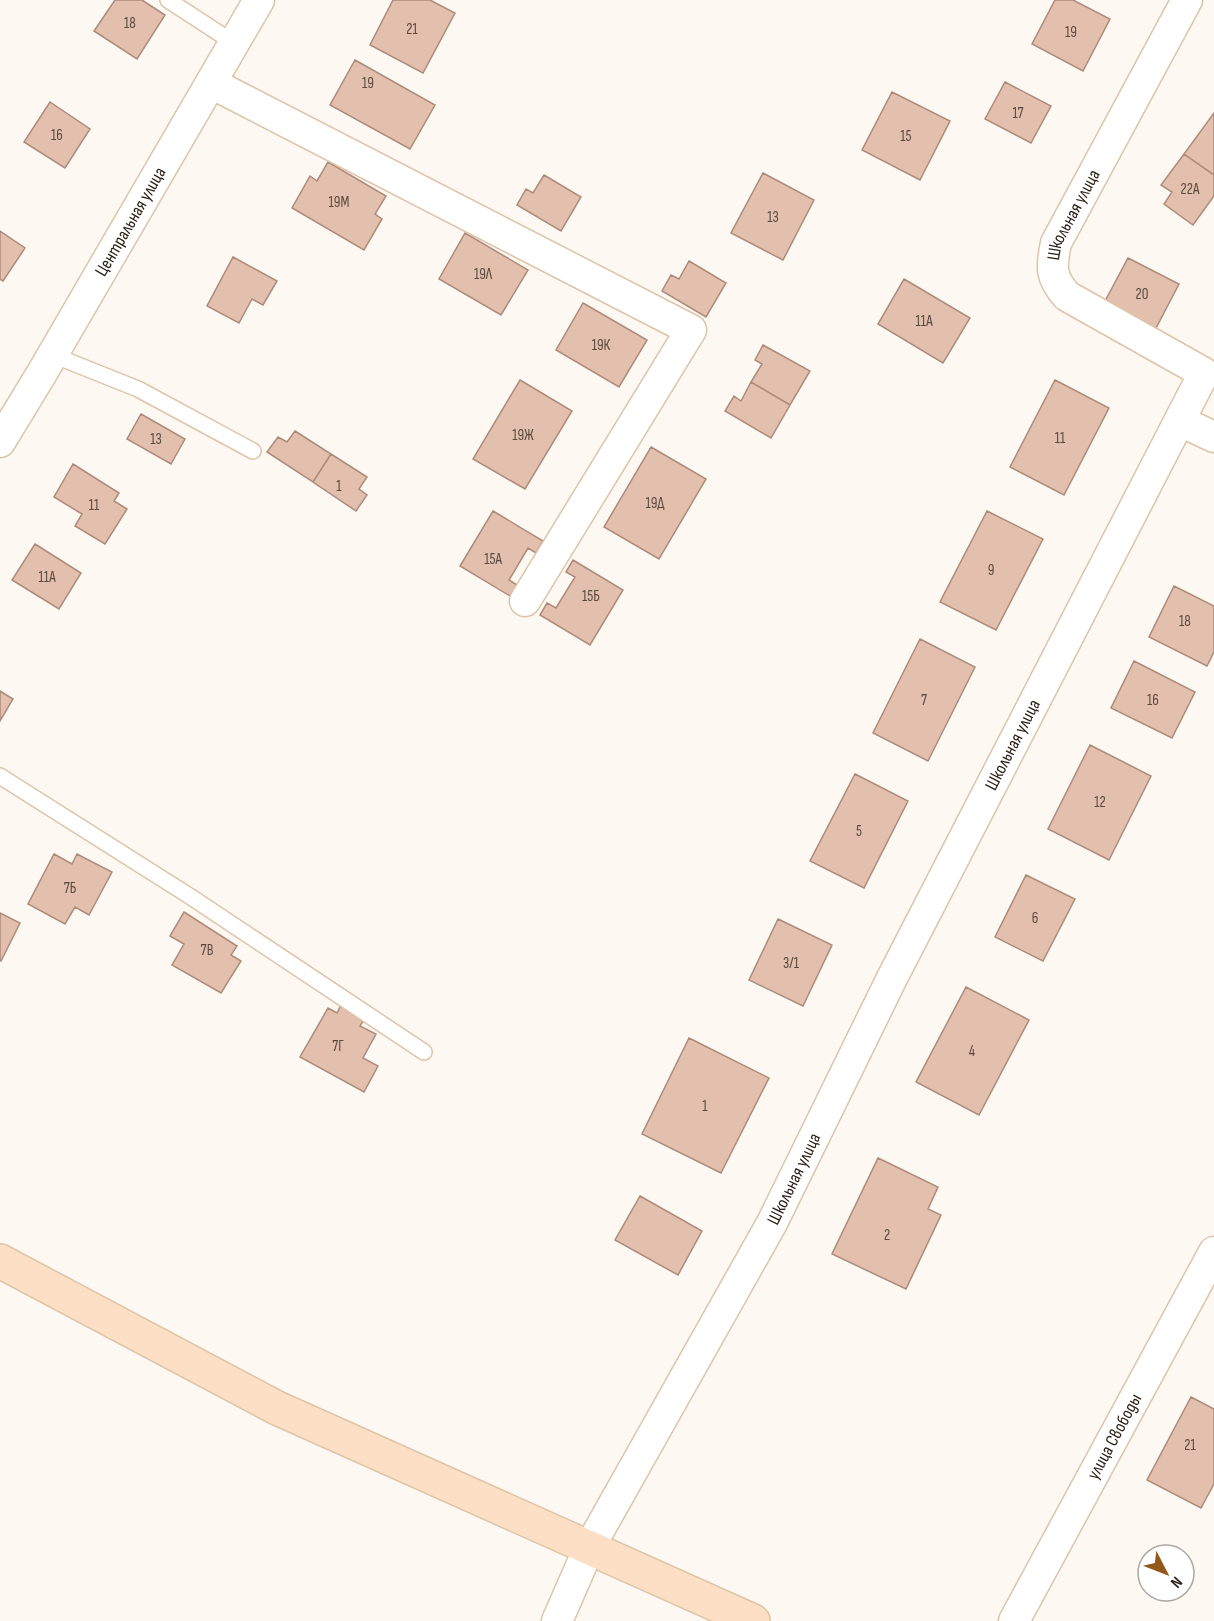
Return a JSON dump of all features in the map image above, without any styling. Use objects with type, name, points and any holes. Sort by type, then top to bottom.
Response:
[{"type":"main road","points":[[0,1262],[277,1408],[753,1621]]},
{"type":"street","name":"Центральная улица","points":[[0,441],[53,355],[259,0]]},
{"type":"street","name":"Школьная улица","points":[[557,1621],[589,1548],[772,1223],[892,978],[1204,373],[1067,296],[1056,284],[1052,266],[1056,243],[1187,0]]},
{"type":"street","points":[[211,83],[691,330],[525,601]]},
{"type":"street","points":[[1180,421],[1214,437]]},
{"type":"street","name":"улица Свободы","points":[[1014,1621],[1214,1252]]},
{"type":"lane","points":[[168,0],[234,43]]},
{"type":"lane","points":[[53,355],[138,389],[253,451]]},
{"type":"lane","points":[[0,776],[191,897],[424,1052]]},
{"type":"building","points":[[115,0],[142,0],[165,15],[137,59],[94,31]]},
{"type":"building","points":[[393,0],[430,0],[455,13],[423,73],[370,45]]},
{"type":"building","points":[[1055,0],[1073,0],[1110,19],[1083,71],[1032,44]]},
{"type":"building","points":[[355,60],[435,105],[410,149],[330,105]]},
{"type":"building","points":[[1005,82],[1051,106],[1031,143],[985,119]]},
{"type":"building","points":[[892,92],[950,121],[920,180],[862,150]]},
{"type":"building","points":[[50,102],[90,129],[65,168],[24,142]]},
{"type":"building","points":[[1214,113],[1214,175],[1184,154]]},
{"type":"building","points":[[1184,154],[1214,175],[1214,196],[1193,225],[1164,204],[1172,192],[1161,185]]},
{"type":"building","points":[[328,162],[386,196],[375,214],[382,219],[364,250],[292,208],[310,176],[317,181]]},
{"type":"building","points":[[763,173],[814,200],[783,260],[731,233]]},
{"type":"building","points":[[544,175],[581,197],[561,231],[517,205],[526,189],[533,193]]},
{"type":"building","points":[[0,231],[25,248],[3,281],[0,279]]},
{"type":"building","points":[[465,233],[528,270],[501,315],[439,279]]},
{"type":"building","points":[[233,257],[277,281],[263,305],[252,299],[239,323],[207,306]]},
{"type":"building","points":[[1128,258],[1179,284],[1155,330],[1104,303]]},
{"type":"building","points":[[689,261],[726,283],[706,317],[662,291],[671,275],[679,279]]},
{"type":"building","points":[[904,279],[970,318],[943,363],[878,324]]},
{"type":"building","points":[[583,303],[647,340],[619,387],[556,350]]},
{"type":"building","points":[[763,345],[810,371],[790,405],[751,382],[762,364],[755,360]]},
{"type":"building","points":[[520,380],[572,411],[525,489],[473,459]]},
{"type":"building","points":[[1055,380],[1109,408],[1064,495],[1010,467]]},
{"type":"building","points":[[751,382],[790,405],[771,438],[725,411],[734,396],[741,401]]},
{"type":"building","points":[[141,414],[185,439],[171,464],[127,439]]},
{"type":"building","points":[[295,431],[331,454],[313,482],[267,452],[278,437],[287,442]]},
{"type":"building","points":[[651,447],[706,479],[659,559],[604,527]]},
{"type":"building","points":[[331,454],[367,477],[359,489],[367,495],[356,511],[313,482]]},
{"type":"building","points":[[73,464],[119,493],[114,501],[127,509],[105,544],[75,526],[82,514],[54,497]]},
{"type":"building","points":[[493,511],[543,541],[536,553],[528,548],[509,580],[517,585],[510,596],[460,566]]},
{"type":"building","points":[[987,511],[1043,539],[996,630],[940,602]]},
{"type":"building","points":[[35,544],[81,573],[59,609],[12,580]]},
{"type":"building","points":[[573,560],[623,590],[590,645],[540,615],[547,603],[556,608],[575,577],[566,572]]},
{"type":"building","points":[[1174,586],[1214,606],[1214,652],[1207,666],[1149,637]]},
{"type":"building","points":[[920,639],[975,667],[928,761],[873,733]]},
{"type":"building","points":[[1134,661],[1195,692],[1172,738],[1111,708]]},
{"type":"building","points":[[0,691],[13,699],[0,721]]},
{"type":"building","points":[[1090,745],[1151,776],[1109,860],[1048,829]]},
{"type":"building","points":[[855,774],[908,801],[864,888],[810,861]]},
{"type":"building","points":[[54,854],[72,864],[77,854],[112,872],[89,915],[75,907],[65,924],[28,904]]},
{"type":"building","points":[[1026,875],[1075,899],[1043,961],[995,937]]},
{"type":"building","points":[[184,912],[237,946],[231,955],[241,961],[221,993],[172,965],[184,944],[170,936]]},
{"type":"building","points":[[0,913],[20,923],[1,961],[0,961]]},
{"type":"building","points":[[778,919],[832,945],[803,1006],[749,980]]},
{"type":"building","points":[[966,987],[1029,1020],[979,1115],[916,1082]]},
{"type":"building","points":[[341,1005],[365,1018],[360,1026],[376,1034],[363,1058],[378,1066],[364,1092],[300,1057],[328,1008],[337,1013]]},
{"type":"building","points":[[689,1038],[769,1078],[721,1173],[642,1134]]},
{"type":"building","points":[[878,1158],[938,1187],[928,1209],[941,1215],[906,1289],[832,1254]]},
{"type":"building","points":[[640,1196],[702,1231],[678,1275],[615,1240]]},
{"type":"building","points":[[1191,1397],[1214,1409],[1214,1484],[1201,1508],[1147,1480]]}]
